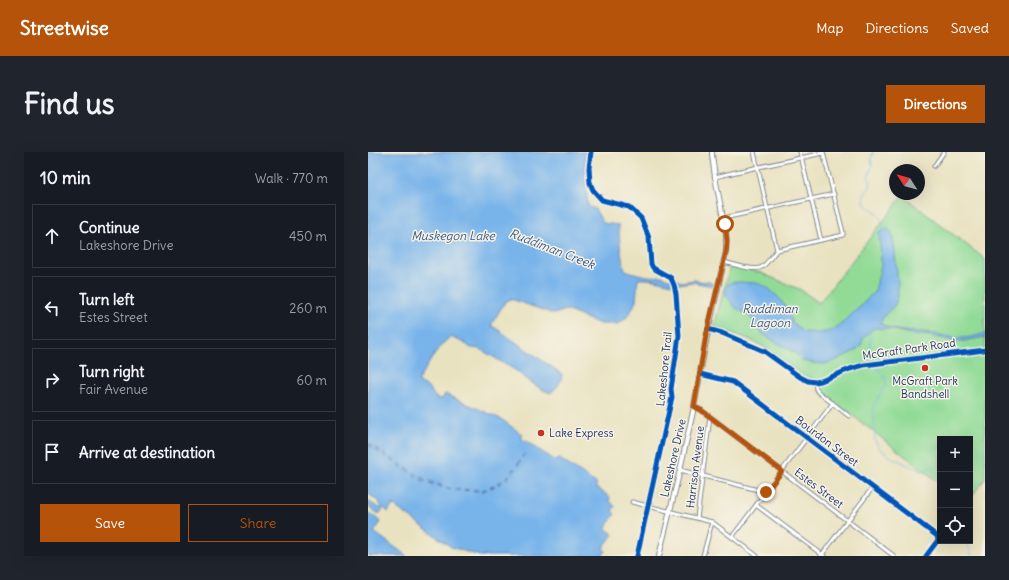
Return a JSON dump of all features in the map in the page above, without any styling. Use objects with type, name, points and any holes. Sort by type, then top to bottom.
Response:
[{"type":"main road","name":"Lakeshore Drive","points":[[659,556],[694,407],[708,329],[724,262],[727,242],[712,152]]},
{"type":"street","points":[[754,152],[777,250]]},
{"type":"street","points":[[800,152],[821,240]]},
{"type":"street","points":[[715,177],[823,152],[843,232],[842,235],[839,236],[777,250],[763,266],[756,269],[724,262]]},
{"type":"street","points":[[934,166],[944,152]]},
{"type":"street","points":[[724,218],[834,194]]},
{"type":"street","points":[[708,329],[727,335],[764,351],[802,379],[815,382],[817,390],[849,416]]},
{"type":"street","name":"McGraft Park Road","points":[[815,382],[864,365],[985,350]]},
{"type":"street","name":"Bourdon Street","points":[[700,374],[731,380],[937,536],[938,540],[926,556]]},
{"type":"street","points":[[732,537],[833,403]]},
{"type":"street","name":"Estes Street","points":[[694,407],[710,417],[894,556]]},
{"type":"street","name":"Harrison Avenue","points":[[697,518],[710,417]]},
{"type":"street","points":[[680,470],[766,492]]},
{"type":"street","points":[[756,505],[822,556],[873,487]]},
{"type":"street","points":[[632,502],[712,522],[757,556]]},
{"type":"street","points":[[703,556],[712,522]]},
{"type":"street","points":[[748,556],[750,550]]},
{"type":"green space","points":[[900,200],[908,200],[985,259],[985,479],[973,494],[973,436],[937,436],[937,481],[822,392],[817,380],[804,376],[764,347],[746,338],[714,327],[730,266],[761,273],[801,290],[819,303]]},
{"type":"water","name":"Muskegon Lake","points":[[368,152],[585,152],[588,205],[595,209],[603,223],[618,225],[621,253],[625,270],[648,276],[662,276],[669,279],[674,278],[680,282],[694,280],[707,281],[713,284],[713,286],[692,282],[672,284],[656,280],[638,279],[636,301],[629,315],[619,324],[600,324],[566,310],[554,314],[511,299],[505,302],[491,325],[562,374],[558,385],[550,393],[541,389],[520,373],[480,349],[471,348],[451,337],[447,339],[438,350],[418,381],[429,388],[436,398],[442,399],[445,394],[501,419],[523,435],[521,438],[556,461],[558,458],[597,484],[595,487],[610,497],[609,501],[615,506],[612,511],[615,514],[605,528],[613,534],[603,548],[606,551],[602,556],[480,556],[451,547],[393,505],[388,512],[384,508],[379,514],[368,506],[368,501],[379,508],[382,507],[378,501],[368,494]]},
{"type":"water","name":"Ruddiman Lagoon","points":[[887,228],[891,232],[894,244],[898,295],[895,305],[885,315],[880,323],[891,328],[904,331],[960,338],[973,337],[985,333],[985,337],[964,341],[950,340],[889,329],[874,328],[864,337],[861,345],[855,351],[825,364],[813,363],[803,361],[795,353],[764,335],[756,326],[751,317],[735,307],[726,295],[725,287],[733,282],[756,283],[767,287],[780,299],[792,322],[803,332],[819,333],[831,331],[844,322],[875,291],[881,266],[879,233]]},
{"type":"water","points":[[368,512],[381,522],[374,532],[407,556],[368,556]]},
{"type":"waterway","points":[[873,152],[871,159],[872,165],[868,178],[870,180],[870,188],[865,194],[864,200],[865,205],[878,215],[882,221],[884,230]]},
{"type":"waterway","points":[[867,333],[871,338],[870,347],[874,353],[875,359]]},
{"type":"waterway","points":[[876,367],[886,379],[886,386],[873,407],[875,440],[879,448],[891,457],[921,471],[931,467],[937,475]]},
{"type":"waterway","points":[[967,544],[972,556]]},
{"type":"ferry route","points":[[368,443],[424,479],[451,489],[483,490],[497,484],[507,477],[521,459]]},
{"type":"ferry route","points":[[368,445],[423,481],[451,490],[483,491],[498,485],[508,478],[517,467],[525,452]]},
{"type":"cycle path","name":"Lakeshore Trail","points":[[591,152],[589,168],[590,183],[593,190],[602,200],[629,207],[641,218],[649,238],[651,264],[653,268],[671,278],[676,294],[679,336],[671,389],[672,397],[637,556]]},
{"type":"cycle path","points":[[708,329],[722,333],[764,351],[800,377],[808,381],[815,382],[864,365],[985,350]]},
{"type":"cycle path","points":[[700,374],[733,382],[937,536],[938,540],[926,556]]},
{"type":"place","name":"McGraft Park Bandshell","points":[[925,368]]},
{"type":"place","name":"Lake Express","points":[[541,433]]},
{"type":"route","points":[[725,224],[727,242],[726,252],[706,336],[694,407],[701,410],[782,471],[766,492]]},
{"type":"water label","name":"Ruddiman Creek","points":[[552,249]]}]
